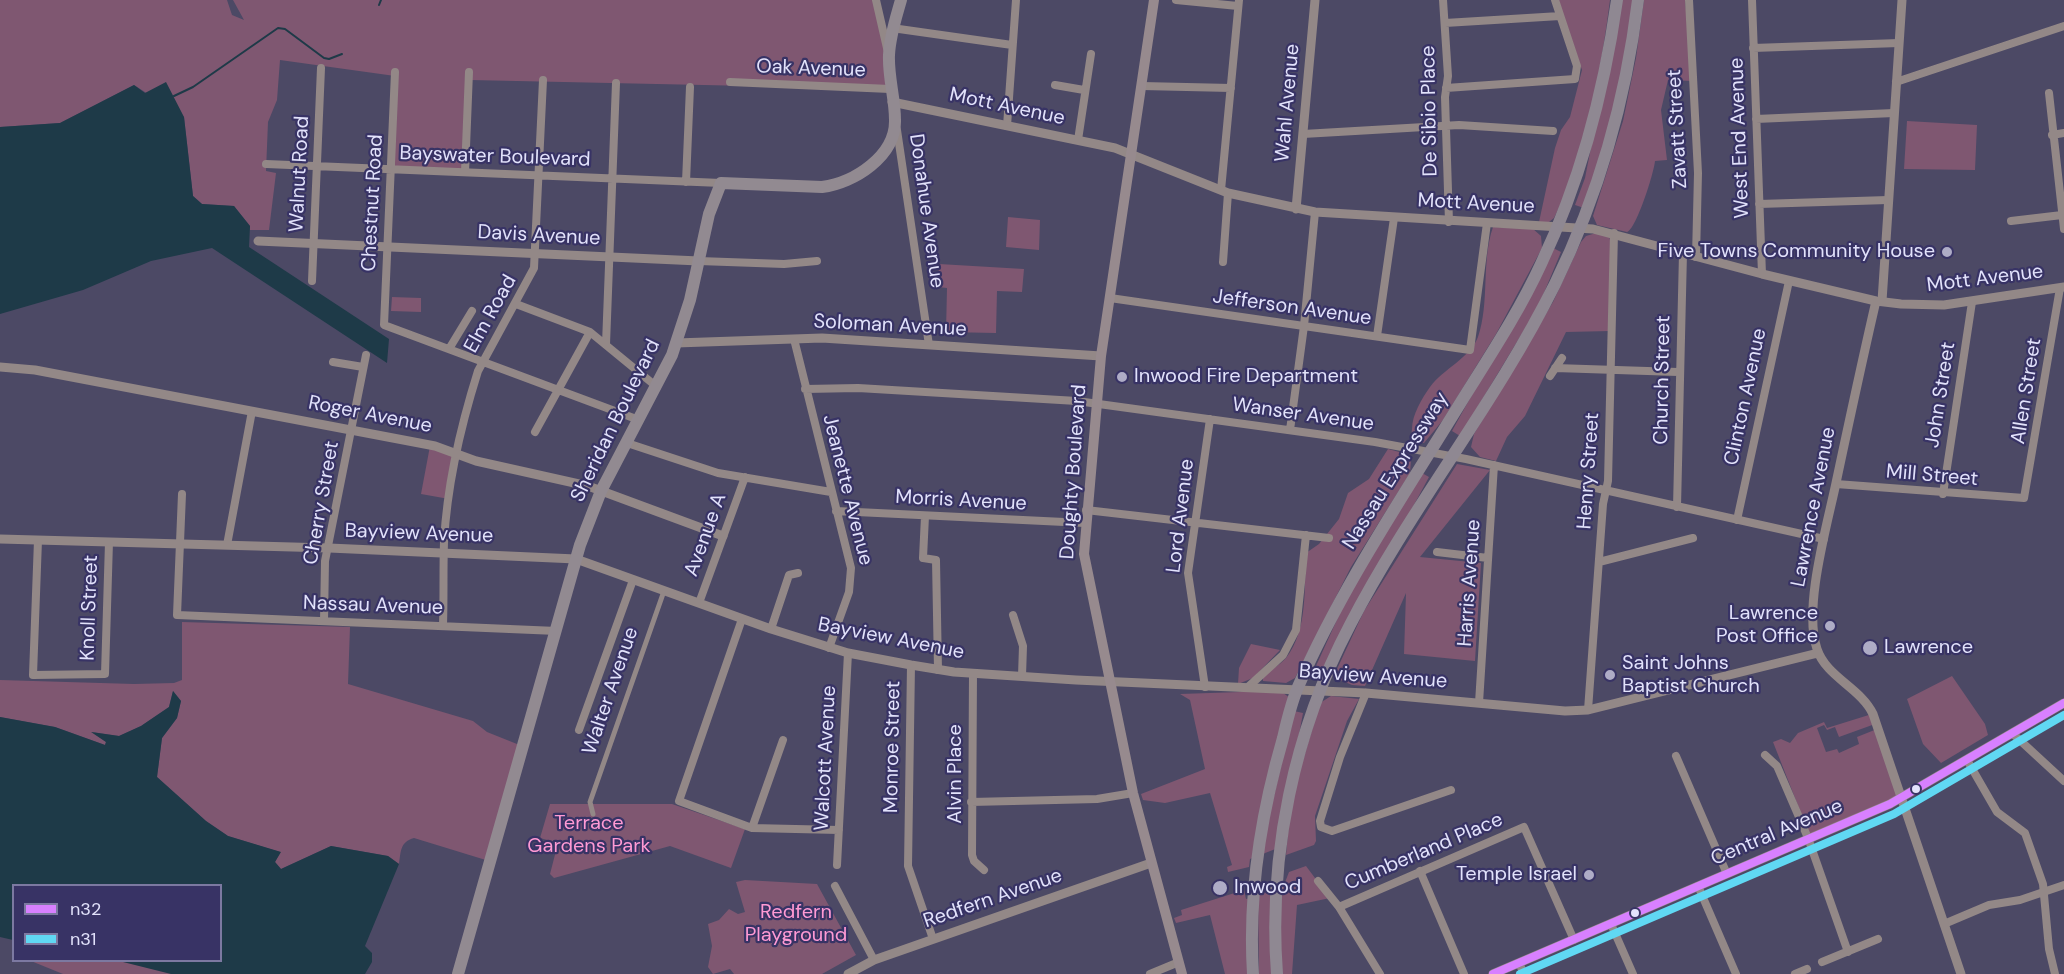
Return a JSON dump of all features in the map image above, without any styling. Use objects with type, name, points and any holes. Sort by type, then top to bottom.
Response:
[{"type":"highway","name":"Nassau Expressway","points":[[1253,974],[1254,897],[1258,854],[1271,780],[1296,689],[1345,590],[1519,307],[1558,227],[1596,114],[1617,0]]},
{"type":"highway","name":"Nassau Expressway","points":[[1277,974],[1274,936],[1280,848],[1292,783],[1321,690],[1364,599],[1531,327],[1580,228],[1617,117],[1638,0]]},
{"type":"main road","points":[[721,183],[822,187],[838,185],[869,167],[891,139],[895,118],[890,89],[889,54],[892,28],[901,0]]},
{"type":"main road","name":"Doughty Boulevard","points":[[1154,0],[1101,356],[1084,523],[1086,573],[1133,793],[1182,974]]},
{"type":"main road","name":"Sheridan Boulevard","points":[[458,974],[576,559],[600,491],[657,387],[676,343],[699,261],[709,214],[721,183]]},
{"type":"street","points":[[876,0],[889,54]]},
{"type":"street","points":[[1007,126],[1016,0]]},
{"type":"street","points":[[1176,0],[1238,3],[1231,88],[1223,262]]},
{"type":"street","name":"Wahl Avenue","points":[[1296,209],[1315,0]]},
{"type":"street","name":"De Sibio Place","points":[[1443,0],[1449,222]]},
{"type":"street","points":[[1446,88],[1565,81],[1575,78],[1578,70],[1555,0]]},
{"type":"street","name":"Zavatt Street","points":[[1689,0],[1698,173],[1696,257]]},
{"type":"street","name":"West End Avenue","points":[[1752,0],[1762,274]]},
{"type":"street","name":"Lawrence Avenue","points":[[1818,653],[1814,639],[1815,593],[1824,539],[1879,301],[1902,0]]},
{"type":"street","points":[[1445,23],[1560,16]]},
{"type":"street","points":[[1896,82],[2064,26]]},
{"type":"street","points":[[892,28],[1012,45]]},
{"type":"street","points":[[1754,48],[1899,43]]},
{"type":"street","points":[[1078,140],[1091,54]]},
{"type":"street","name":"Walnut Road","points":[[312,281],[321,68]]},
{"type":"street","name":"Chestnut Road","points":[[395,72],[384,325],[449,350]]},
{"type":"street","points":[[465,172],[469,72]]},
{"type":"street","name":"Elm Road","points":[[443,625],[445,552],[458,454],[473,387],[483,362],[533,273],[543,80]]},
{"type":"street","name":"Oak Avenue","points":[[730,82],[890,89]]},
{"type":"street","points":[[606,344],[616,83]]},
{"type":"street","points":[[1055,85],[1084,90]]},
{"type":"street","points":[[1142,86],[1231,88]]},
{"type":"street","points":[[686,182],[690,87]]},
{"type":"street","points":[[2049,93],[2064,230]]},
{"type":"street","name":"Mott Avenue","points":[[892,102],[1132,153],[1225,192],[1296,209],[1449,222],[1580,228],[1614,233],[1683,254],[1879,301],[1923,305],[1972,302],[2062,287]]},
{"type":"street","points":[[1756,119],[1894,113]]},
{"type":"street","name":"Donahue Avenue","points":[[895,118],[928,345]]},
{"type":"street","points":[[1303,134],[1446,126],[1553,131]]},
{"type":"street","points":[[2052,135],[2064,133]]},
{"type":"street","name":"Bayswater Boulevard","points":[[266,164],[721,183]]},
{"type":"street","points":[[1759,204],[1888,200]]},
{"type":"street","points":[[1290,430],[1304,326],[1315,212]]},
{"type":"street","points":[[2011,221],[2062,215]]},
{"type":"street","points":[[1377,336],[1394,218]]},
{"type":"street","name":"Jefferson Avenue","points":[[1110,298],[1470,350],[1487,223]]},
{"type":"street","name":"Henry Street","points":[[1588,710],[1605,491],[1608,481],[1614,233]]},
{"type":"street","name":"Davis Avenue","points":[[258,241],[699,261],[784,264],[817,261]]},
{"type":"street","name":"Church Street","points":[[1677,507],[1678,372],[1683,254]]},
{"type":"street","name":"Clinton Avenue","points":[[1737,520],[1789,280]]},
{"type":"street","name":"Allen Street","points":[[2024,498],[2062,287]]},
{"type":"street","name":"John Street","points":[[1943,494],[1972,302]]},
{"type":"street","points":[[516,304],[590,332],[657,387]]},
{"type":"street","points":[[472,311],[449,350],[639,420]]},
{"type":"street","points":[[535,432],[590,332]]},
{"type":"street","name":"Soloman Avenue","points":[[676,343],[794,339],[1101,356]]},
{"type":"street","name":"Jeanette Avenue","points":[[794,339],[836,512],[850,558],[851,579],[829,648]]},
{"type":"street","name":"Cherry Street","points":[[324,621],[326,561],[366,355]]},
{"type":"street","points":[[1550,376],[1562,358]]},
{"type":"street","points":[[333,362],[363,368]]},
{"type":"street","name":"Roger Avenue","points":[[0,366],[35,370],[435,446],[600,491],[723,536]]},
{"type":"street","points":[[1555,368],[1678,372]]},
{"type":"street","name":"Wanser Avenue","points":[[805,389],[858,388],[1096,403],[1290,430],[1452,456],[1824,539]]},
{"type":"street","points":[[227,545],[252,411]]},
{"type":"street","name":"Lord Avenue","points":[[1205,687],[1188,573],[1210,419]]},
{"type":"street","points":[[627,443],[697,467],[831,492]]},
{"type":"street","name":"Harris Avenue","points":[[1479,703],[1494,465]]},
{"type":"street","name":"Avenue A","points":[[699,603],[745,477]]},
{"type":"street","name":"Mill Street","points":[[1836,484],[1943,494],[2024,498]]},
{"type":"street","points":[[180,544],[182,494]]},
{"type":"street","points":[[1086,510],[1329,538]]},
{"type":"street","name":"Morris Avenue","points":[[836,512],[1084,523]]},
{"type":"street","points":[[925,516],[924,558],[936,560],[938,669]]},
{"type":"street","points":[[1248,687],[1282,655],[1296,630],[1306,535]]},
{"type":"street","points":[[1599,562],[1693,538]]},
{"type":"street","name":"Bayview Avenue","points":[[0,539],[445,552],[576,559],[742,619],[848,653],[911,665],[973,673],[1111,682],[1321,690],[1588,710],[1818,653]]},
{"type":"street","name":"Knoll Street","points":[[38,540],[33,675],[105,674],[109,542]]},
{"type":"street","name":"Nassau Avenue","points":[[180,544],[177,615],[557,631]]},
{"type":"street","points":[[1437,552],[1488,558]]},
{"type":"street","points":[[771,629],[789,575],[798,573]]},
{"type":"street","name":"Walter Avenue","points":[[579,730],[633,580]]},
{"type":"street","name":"Walter Avenue","points":[[593,814],[590,802],[664,591]]},
{"type":"street","points":[[1013,615],[1023,646],[1022,676]]},
{"type":"street","points":[[742,619],[679,801],[753,828],[839,830]]},
{"type":"street","name":"Walcott Avenue","points":[[837,865],[848,653]]},
{"type":"street","points":[[1818,653],[1840,679],[1869,705],[1960,974]]},
{"type":"street","name":"Monroe Street","points":[[911,665],[908,829],[910,876],[933,939]]},
{"type":"street","name":"Alvin Place","points":[[973,673],[971,802],[973,857],[984,870]]},
{"type":"street","points":[[1366,693],[1342,753],[1320,821],[1324,830],[1332,831],[1451,790]]},
{"type":"street","name":"Central Avenue","points":[[1493,974],[1901,798],[2064,703]]},
{"type":"street","points":[[2012,733],[2064,781]]},
{"type":"street","points":[[753,828],[783,740]]},
{"type":"street","points":[[1765,755],[1777,766],[1808,838],[1848,952]]},
{"type":"street","points":[[1676,756],[1727,874]]},
{"type":"street","points":[[1967,760],[1997,812],[2025,833],[2043,892],[2049,949],[2055,974]]},
{"type":"street","points":[[971,802],[1097,800],[1133,793]]},
{"type":"street","name":"Cumberland Place","points":[[1339,907],[1524,827],[1574,940]]},
{"type":"street","name":"Redfern Avenue","points":[[848,974],[874,960],[1151,862]]},
{"type":"street","points":[[1420,871],[1464,974]]},
{"type":"street","points":[[1318,881],[1339,907],[1380,974]]},
{"type":"street","points":[[1944,924],[1989,905],[2020,900],[2064,885]]},
{"type":"street","points":[[835,886],[874,960]]},
{"type":"street","points":[[1698,886],[1736,973]]},
{"type":"street","points":[[1611,924],[1633,974]]},
{"type":"street","points":[[1822,962],[1878,939]]},
{"type":"street","points":[[1150,974],[1179,962]]},
{"type":"street","points":[[1519,963],[1524,974]]},
{"type":"street","points":[[1795,974],[1807,969]]},
{"type":"green space","points":[[0,0],[227,0],[232,15],[244,20],[233,0],[877,0],[890,89],[470,80],[467,173],[391,169],[395,76],[280,60],[277,100],[268,122],[266,171],[276,173],[269,230],[250,230],[250,226],[234,206],[202,204],[193,196],[184,117],[134,85],[60,123],[0,127]]},
{"type":"green space","points":[[1557,0],[1610,0],[1591,112],[1575,167],[1554,218],[1549,222],[1539,222],[1555,148],[1561,130],[1570,117],[1582,70]]},
{"type":"green space","points":[[1620,0],[1634,0],[1618,98],[1584,208],[1575,205],[1585,178]]},
{"type":"green space","points":[[1644,0],[1685,0],[1693,81],[1668,80],[1661,110],[1667,160],[1655,161],[1640,212],[1627,232],[1597,225],[1593,216],[1623,121],[1636,58]]},
{"type":"green space","points":[[1907,121],[1977,125],[1975,170],[1904,169]]},
{"type":"green space","points":[[1008,217],[1040,220],[1039,250],[1006,247]]},
{"type":"green space","points":[[1493,227],[1532,228],[1541,236],[1542,248],[1496,334],[1443,420],[1424,443],[1411,442],[1412,424],[1424,396],[1435,381],[1469,351],[1478,337],[1484,310],[1487,254]]},
{"type":"green space","points":[[1596,233],[1609,236],[1610,240],[1611,331],[1566,332],[1525,416],[1507,437],[1496,461],[1480,457],[1471,447],[1474,434],[1553,302],[1581,242],[1586,236]]},
{"type":"green space","points":[[1553,248],[1561,252],[1538,307],[1460,436],[1452,431]]},
{"type":"green space","points":[[939,264],[1024,269],[1022,292],[997,291],[996,333],[946,332],[947,288],[938,287]]},
{"type":"green space","points":[[392,297],[421,298],[421,312],[391,311]]},
{"type":"green space","points":[[430,446],[457,455],[449,499],[421,494]]},
{"type":"green space","points":[[1388,449],[1407,454],[1411,460],[1410,473],[1351,567],[1295,678],[1286,683],[1263,681],[1263,675],[1286,658],[1298,635],[1304,608],[1306,553],[1319,544],[1339,519],[1348,493],[1369,479]]},
{"type":"green space","points":[[1457,464],[1490,470],[1420,557],[1481,563],[1475,661],[1404,654],[1406,593],[1365,686],[1352,685],[1338,679],[1337,669],[1364,611]]},
{"type":"green space","points":[[1422,473],[1429,477],[1325,669],[1316,666],[1355,580]]},
{"type":"green space","points":[[182,622],[350,627],[348,684],[473,721],[487,732],[522,746],[489,861],[414,838],[404,845],[399,864],[388,856],[331,846],[281,869],[275,862],[280,852],[228,836],[206,821],[157,777],[162,738],[177,718],[181,701],[173,691],[169,707],[141,726],[119,736],[92,732],[106,742],[105,745],[55,727],[0,717],[0,680],[134,684],[174,683],[182,680]]},
{"type":"green space","points":[[1251,644],[1280,650],[1253,678],[1238,684],[1239,668]]},
{"type":"green space","points":[[1952,676],[1985,724],[1988,735],[1941,763],[1923,744],[1907,699]]},
{"type":"green space","points":[[1282,692],[1290,698],[1257,856],[1250,859],[1249,867],[1228,872],[1227,867],[1232,865],[1210,793],[1165,803],[1143,800],[1141,794],[1205,769],[1190,700],[1180,694]]},
{"type":"green space","points":[[1331,696],[1359,699],[1347,721],[1315,816],[1316,841],[1314,845],[1286,855],[1291,800],[1320,703]]},
{"type":"green space","points":[[1294,711],[1303,713],[1278,848],[1260,855]]},
{"type":"green space","points":[[1872,714],[1875,724],[1839,737],[1835,727],[1827,730],[1824,725],[1817,728],[1826,752],[1837,749],[1839,753],[1859,744],[1857,737],[1877,729],[1899,797],[1810,836],[1773,742],[1781,739],[1790,743],[1798,733],[1824,722],[1827,728]]},
{"type":"green space","name":"Terrace Gardens Park","points":[[550,804],[672,804],[745,829],[731,868],[670,846],[554,878],[550,874],[558,843],[540,838]]},
{"type":"green space","points":[[1306,866],[1330,898],[1297,905],[1292,974],[1280,974],[1280,887],[1284,885],[1289,872]]},
{"type":"green space","name":"Redfern Playground","points":[[745,880],[817,884],[856,955],[822,974],[734,974],[730,969],[713,974],[708,967],[712,946],[708,924],[719,920],[729,909],[738,914],[745,912],[736,882]]},
{"type":"green space","points":[[1244,890],[1246,899],[1253,897],[1251,974],[1225,974],[1210,915],[1176,923],[1174,918],[1182,915],[1181,910]]},
{"type":"green space","points":[[1272,890],[1271,974],[1259,974],[1258,895]]},
{"type":"green space","points":[[222,961],[275,974],[63,974],[33,962]]},
{"type":"water","points":[[166,82],[184,117],[193,196],[202,204],[234,206],[250,226],[249,247],[389,339],[387,363],[212,248],[151,261],[83,290],[0,314],[0,127],[60,123],[134,85],[145,93]]},
{"type":"water","points":[[173,691],[181,701],[177,718],[162,738],[157,777],[206,821],[228,836],[281,852],[275,862],[281,869],[331,846],[388,856],[399,864],[365,946],[372,953],[372,962],[365,974],[171,974],[123,962],[222,962],[222,884],[12,884],[12,940],[0,937],[0,717],[55,727],[105,745],[106,742],[91,732],[119,736],[141,726],[169,707]]},
{"type":"waterway","points":[[379,5],[381,0]]},
{"type":"waterway","points":[[174,96],[193,87],[278,28],[285,29],[324,58],[329,59],[342,54]]},
{"type":"transit line","name":"n32","points":[[1493,974],[1890,804],[2064,703]]},
{"type":"transit line","name":"n31","points":[[1520,974],[1894,814],[2064,715]]},
{"type":"place","name":"Five Towns Community House","points":[[1947,252]]},
{"type":"place","name":"Inwood Fire Department","points":[[1122,377]]},
{"type":"place","name":"Lawrence Post Office","points":[[1830,626]]},
{"type":"place","name":"Lawrence","points":[[1870,648]]},
{"type":"place","name":"Saint Johns Baptist Church","points":[[1610,675]]},
{"type":"place","name":"Temple Israel","points":[[1589,875]]},
{"type":"place","name":"Inwood","points":[[1220,888]]}]
